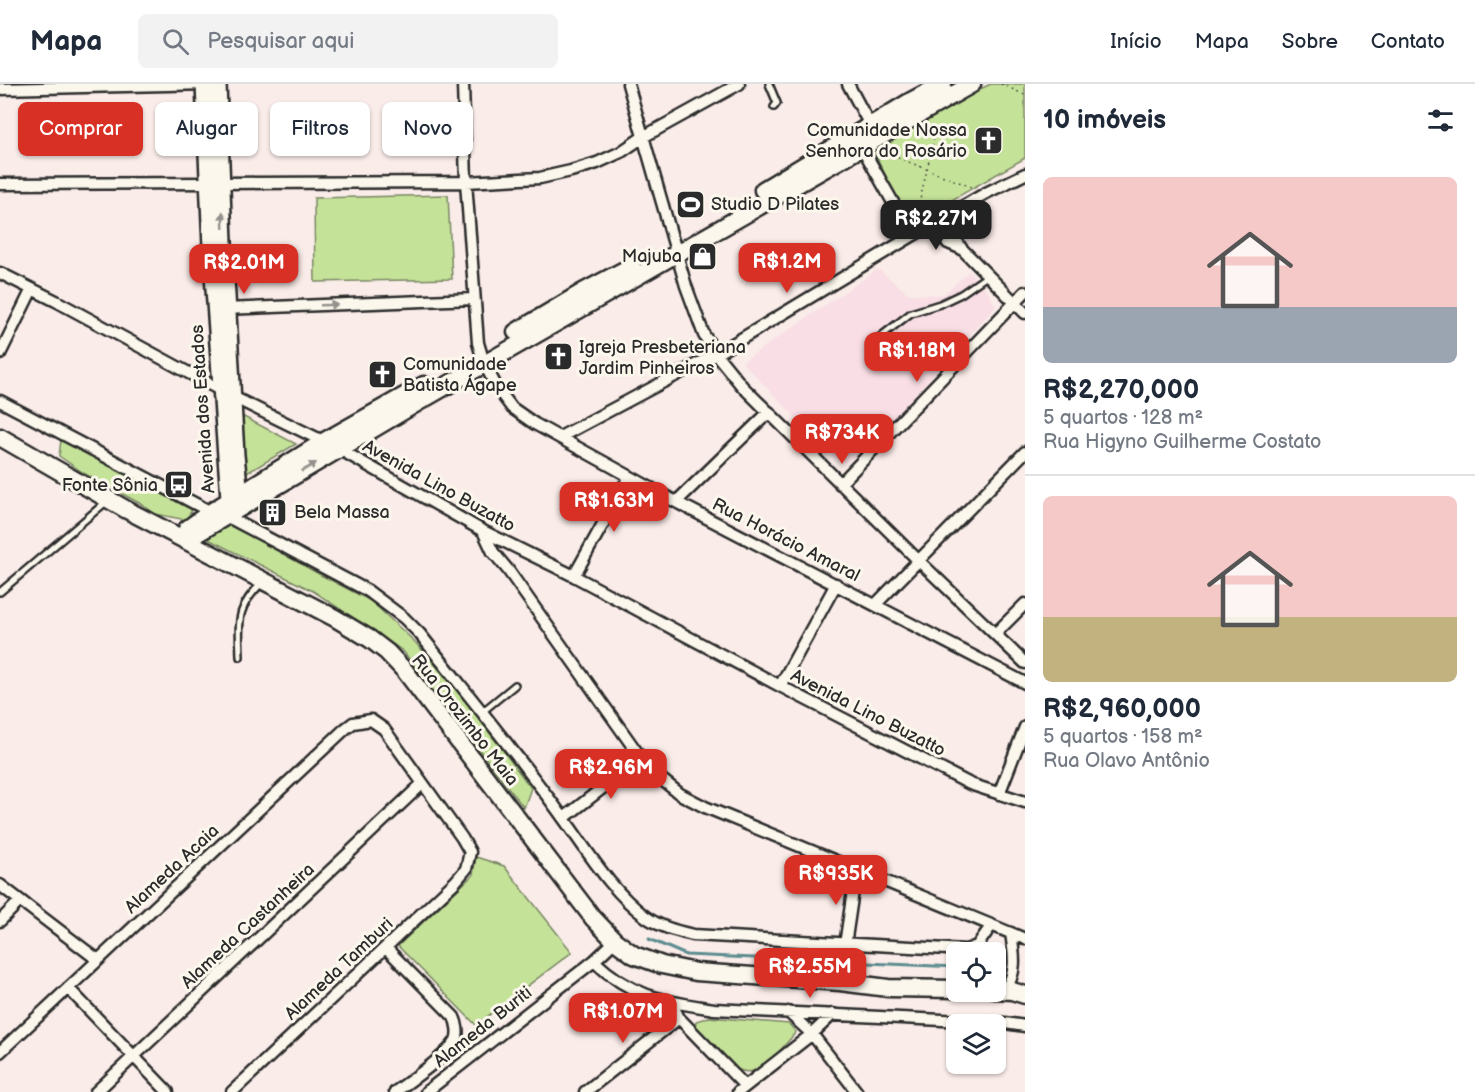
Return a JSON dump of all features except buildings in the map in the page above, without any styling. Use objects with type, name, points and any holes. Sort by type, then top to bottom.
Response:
[{"type":"main road","name":"Avenida dos Estados","points":[[210,84],[234,507]]},
{"type":"main road","points":[[866,139],[943,84]]},
{"type":"main road","points":[[182,538],[339,449],[583,292],[676,249],[866,139],[972,84]]},
{"type":"main road","points":[[182,538],[211,512],[234,507],[323,442],[483,358]]},
{"type":"main road","name":"Rua Orozimbo Maia","points":[[0,437],[109,500],[357,630],[393,658],[405,670],[593,918],[615,941],[634,956],[696,972],[840,982],[888,988],[946,989]]},
{"type":"street","points":[[0,89],[210,84]]},
{"type":"street","name":"Rua Horácio Amaral","points":[[463,84],[466,182],[478,343],[497,387],[512,408],[535,424],[629,477],[1025,683]]},
{"type":"street","points":[[628,84],[697,317],[704,335],[716,354],[742,386],[1025,663]]},
{"type":"street","points":[[0,184],[466,182],[540,177],[571,171],[621,152],[643,137],[740,84]]},
{"type":"street","points":[[848,84],[866,139],[912,236]]},
{"type":"street","points":[[560,437],[716,354],[912,236],[986,193],[1025,174]]},
{"type":"street","points":[[943,219],[961,248],[1025,313]]},
{"type":"street","points":[[932,226],[948,243],[961,248]]},
{"type":"street","name":"Avenida Lino Buzatto","points":[[0,273],[227,393],[339,449],[483,531],[574,576],[780,687],[970,783],[1025,802]]},
{"type":"street","points":[[0,354],[32,290]]},
{"type":"street","points":[[840,484],[1025,292]]},
{"type":"street","points":[[222,309],[474,299]]},
{"type":"street","points":[[0,401],[211,512]]},
{"type":"street","points":[[676,502],[769,412]]},
{"type":"street","points":[[875,604],[1025,452]]},
{"type":"street","points":[[574,576],[629,477]]},
{"type":"street","points":[[234,507],[368,591],[392,608],[420,634],[564,818],[591,858],[618,890],[647,918],[665,927],[693,935],[966,950],[977,946],[991,926]]},
{"type":"street","points":[[483,531],[493,552],[641,758],[656,775],[689,799],[856,871],[1025,939]]},
{"type":"street","points":[[508,570],[511,545]]},
{"type":"street","points":[[780,687],[836,584]]},
{"type":"street","points":[[996,633],[1025,604]]},
{"type":"street","name":"Alameda Acaia","points":[[0,1052],[353,723],[371,720],[384,729],[422,784]]},
{"type":"street","points":[[999,794],[1025,727]]},
{"type":"street","points":[[564,818],[641,758]]},
{"type":"street","name":"Alameda Tamburi","points":[[232,1092],[386,948],[466,869],[470,852],[422,784]]},
{"type":"street","name":"Alameda Castanheira","points":[[96,1092],[422,784]]},
{"type":"street","points":[[845,945],[856,871]]},
{"type":"street","points":[[0,885],[98,960]]},
{"type":"street","points":[[0,921],[20,901]]},
{"type":"street","points":[[1011,933],[1014,967],[1009,984],[1012,990]]},
{"type":"street","name":"Alameda Buriti","points":[[426,1092],[594,961],[615,941]]},
{"type":"street","points":[[386,948],[454,1017],[457,1028],[456,1039],[447,1050],[395,1092]]},
{"type":"street","points":[[594,961],[612,979],[629,988],[671,1002],[714,1009],[1025,1026]]},
{"type":"street","points":[[68,988],[168,1092]]},
{"type":"street","points":[[671,1002],[679,1018],[742,1089],[812,1034],[833,1014]]},
{"type":"street","points":[[788,1012],[812,1034],[857,1092]]},
{"type":"street","points":[[585,1092],[679,1018]]},
{"type":"lane","points":[[769,84],[776,98],[777,104],[774,107]]},
{"type":"lane","points":[[876,340],[911,314],[961,294],[987,276]]},
{"type":"lane","points":[[0,592],[109,500]]},
{"type":"lane","points":[[240,657],[239,617],[248,596],[264,581]]},
{"type":"lane","points":[[481,712],[515,685]]},
{"type":"path","points":[[1001,84],[1025,95]]},
{"type":"path","points":[[919,204],[936,130]]},
{"type":"path","points":[[866,139],[926,170],[986,193]]},
{"type":"shaded area","points":[[878,269],[909,294],[943,295],[969,271],[984,286],[996,306],[863,452],[842,463],[742,362]]},
{"type":"green space","points":[[991,84],[1025,84],[1025,158],[919,219],[909,217],[894,194],[873,149],[938,108]]},
{"type":"green space","points":[[448,195],[452,279],[315,282],[314,198]]},
{"type":"green space","points":[[238,414],[296,444],[245,474]]},
{"type":"green space","points":[[61,440],[192,510],[186,520],[156,514],[85,474],[59,456]]},
{"type":"green space","points":[[228,523],[371,601],[415,642],[456,688],[531,788],[524,808],[403,651],[313,591],[208,539]]},
{"type":"green space","points":[[476,857],[504,866],[572,952],[476,1025],[398,946],[473,875]]},
{"type":"green space","points":[[709,1017],[789,1024],[796,1032],[766,1064],[755,1071],[745,1072],[724,1059],[695,1028],[696,1021]]},
{"type":"waterway","points":[[649,939],[686,955],[946,967]]},
{"type":"place","name":"Comunidade Nossa Senhora do Rosário","points":[[988,140]]},
{"type":"place","name":"Studio D Pilates","points":[[690,204]]},
{"type":"place","name":"Majuba","points":[[703,256]]},
{"type":"place","name":"Igreja Presbeteriana Jardim Pinheiros","points":[[558,357]]},
{"type":"place","name":"Comunidade Batista Ágape","points":[[382,374]]},
{"type":"place","name":"Fonte Sônia","points":[[179,485]]},
{"type":"place","name":"Bela Massa","points":[[273,512]]}]
